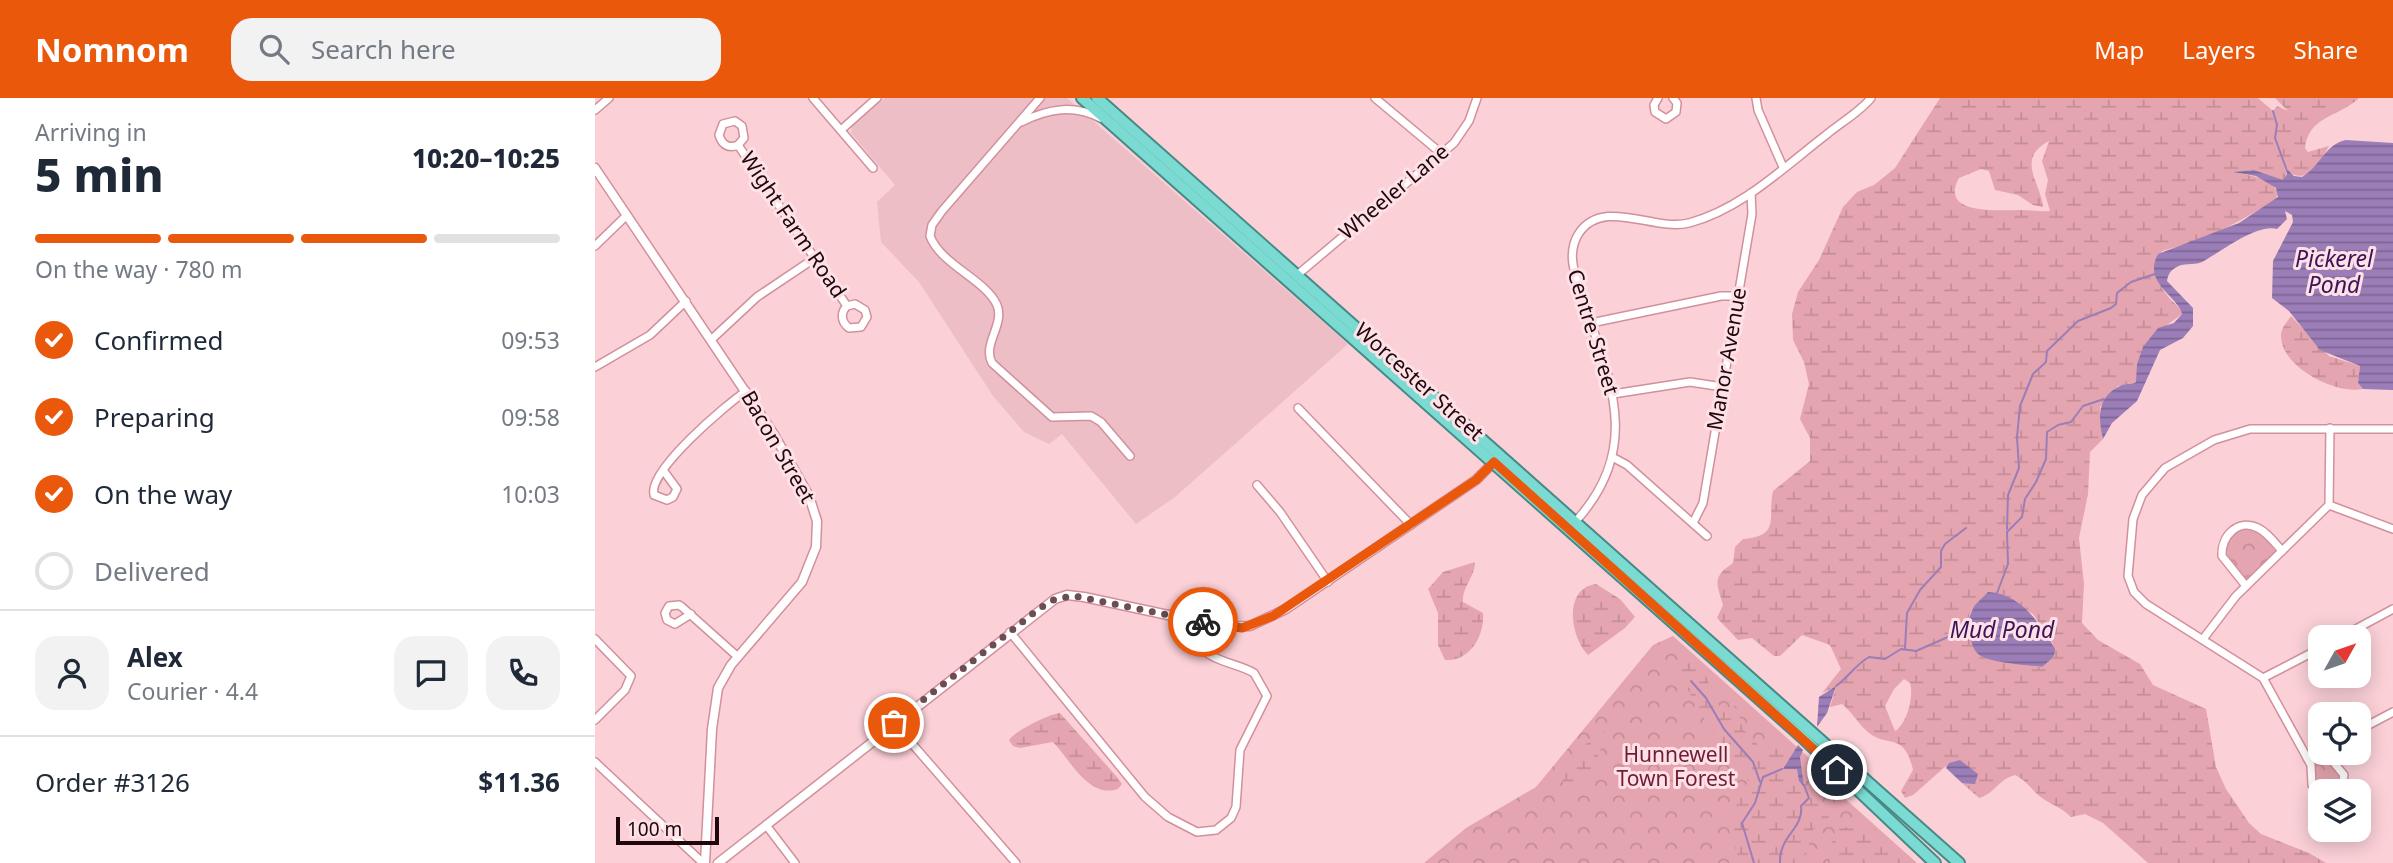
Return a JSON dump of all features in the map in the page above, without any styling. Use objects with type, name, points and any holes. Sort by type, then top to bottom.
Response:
[{"type":"highway","name":"Worcester Street","points":[[1082,98],[1801,736],[1935,863]]},
{"type":"highway","name":"Worcester Street","points":[[1097,98],[1959,863]]},
{"type":"street","points":[[595,110],[610,98]]},
{"type":"street","points":[[813,98],[873,167]]},
{"type":"street","points":[[841,130],[877,98]]},
{"type":"street","points":[[1040,98],[942,211],[932,225],[930,236],[941,252],[996,303],[998,317],[989,354],[992,363],[1052,417],[1079,414],[1096,418],[1130,456]]},
{"type":"street","points":[[1375,98],[1442,154]]},
{"type":"street","name":"Wheeler Lane","points":[[1296,276],[1442,154],[1465,128],[1477,98]]},
{"type":"street","points":[[1656,99],[1655,112],[1666,119],[1672,117],[1677,109],[1673,98]]},
{"type":"street","points":[[1756,98],[1758,110],[1783,167]]},
{"type":"street","name":"Centre Street","points":[[1576,521],[1601,489],[1613,458],[1617,422],[1613,394],[1572,260],[1576,239],[1586,225],[1600,218],[1614,216],[1663,225],[1681,224],[1707,216],[1751,193],[1871,98]]},
{"type":"street","points":[[1018,124],[1066,108],[1086,111],[1112,125]]},
{"type":"street","name":"Wight Farm Road","points":[[739,145],[847,306]]},
{"type":"street","name":"Bacon Street","points":[[595,168],[712,339],[798,475],[813,505],[818,529],[814,556],[802,582],[738,657],[724,676],[716,696],[704,863]]},
{"type":"street","name":"Manor Avenue","points":[[1693,523],[1703,503],[1753,208],[1751,193]]},
{"type":"street","points":[[595,246],[627,215]]},
{"type":"street","points":[[712,339],[757,297],[815,258]]},
{"type":"street","points":[[1591,323],[1709,299],[1738,296]]},
{"type":"street","points":[[595,367],[650,335],[686,302]]},
{"type":"street","points":[[1613,394],[1691,382],[1723,387]]},
{"type":"street","points":[[663,470],[711,420],[746,391]]},
{"type":"street","points":[[1298,408],[1411,525]]},
{"type":"street","points":[[2312,779],[2312,769],[2307,758],[2263,678],[2146,604],[2130,584],[2127,568],[2135,511],[2142,495],[2165,468],[2223,436],[2260,428],[2393,429]]},
{"type":"street","points":[[2203,639],[2222,612],[2246,586],[2329,505],[2330,428]]},
{"type":"street","points":[[1613,458],[1627,465],[1707,536]]},
{"type":"street","points":[[718,863],[1047,604],[1067,596],[1224,627],[1250,626],[1286,609],[1328,582],[1476,480],[1494,462]]},
{"type":"street","points":[[1257,485],[1280,512],[1328,582]]},
{"type":"street","points":[[2329,505],[2393,529]]},
{"type":"street","points":[[2246,586],[2222,556],[2224,540],[2232,530],[2241,526],[2252,526],[2266,534],[2282,551]]},
{"type":"street","points":[[2364,625],[2393,610]]},
{"type":"street","points":[[691,614],[738,657]]},
{"type":"street","points":[[1010,632],[1145,797],[1181,825],[1203,832],[1223,827],[1234,813],[1240,750],[1267,696],[1254,673],[1220,663],[1208,654],[1195,635],[1193,621]]},
{"type":"street","points":[[595,639],[631,676],[625,690],[595,720]]},
{"type":"street","points":[[2263,678],[2308,655]]},
{"type":"street","points":[[2371,724],[2393,712]]},
{"type":"street","points":[[894,723],[1016,863]]},
{"type":"street","points":[[595,762],[704,863]]},
{"type":"street","points":[[2335,765],[2344,775],[2343,779]]},
{"type":"street","points":[[766,825],[795,863]]},
{"type":"shaded area","points":[[885,98],[1067,98],[1348,344],[1175,497],[1136,524],[1062,434],[1049,444],[1024,432],[993,396],[919,282],[881,242],[877,202],[895,185],[851,133],[852,126]]},
{"type":"green space","points":[[1940,98],[2258,98],[2273,111],[2277,106],[2288,111],[2275,98],[2359,98],[2312,129],[2305,148],[2308,152],[2329,146],[2316,166],[2306,175],[2293,174],[2286,169],[2286,179],[2283,181],[2254,170],[2236,172],[2270,183],[2278,193],[2275,201],[2210,237],[2162,251],[2154,267],[2156,274],[2162,289],[2180,308],[2182,314],[2167,325],[2136,382],[2118,386],[2100,407],[2103,439],[2090,452],[2088,494],[2079,538],[2084,584],[2082,623],[2098,640],[2140,664],[2153,685],[2206,709],[2216,767],[2226,789],[2249,823],[2261,834],[2309,853],[2326,863],[2148,863],[2103,823],[2085,814],[2071,817],[2015,775],[1979,798],[1962,783],[1971,783],[1946,766],[1913,795],[1905,798],[1901,791],[1913,770],[1905,750],[1895,742],[1869,733],[1842,704],[1830,707],[1836,687],[1822,693],[1841,669],[1830,645],[1802,635],[1780,656],[1774,656],[1752,638],[1738,640],[1717,618],[1723,605],[1717,581],[1721,573],[1733,563],[1735,547],[1743,539],[1763,534],[1768,529],[1773,491],[1810,461],[1810,438],[1800,419],[1809,384],[1804,362],[1793,340],[1792,314],[1798,292],[1819,260],[1843,207],[1857,192],[1874,185],[1895,168]],"holes":[[[2049,141],[2042,161],[2048,180],[2045,194],[2050,211],[1987,210],[1964,205],[1957,199],[1955,190],[1959,178],[1981,169],[1989,171],[1995,190],[2018,195],[2033,205],[2043,207],[2032,163],[2039,148]],[[1997,593],[2033,614],[2053,644],[2050,660],[2042,667],[2005,662],[1985,655],[1976,648],[1965,625],[1974,606]],[[1904,679],[1910,683],[1909,709],[1895,731],[1885,706],[1894,689]]]},
{"type":"green space","points":[[2291,316],[2329,356],[2360,366],[2358,383],[2363,389],[2339,388],[2299,368],[2283,347],[2281,335]]},
{"type":"green space","points":[[2241,525],[2252,526],[2282,551],[2246,586],[2227,565],[2222,545]]},
{"type":"green space","points":[[1475,562],[1463,602],[1483,613],[1481,630],[1469,652],[1462,657],[1445,660],[1438,645],[1438,613],[1428,589],[1443,572]]},
{"type":"green space","points":[[1596,584],[1620,599],[1635,617],[1625,628],[1588,655],[1574,626],[1574,603],[1585,587]]},
{"type":"green space","name":"Hunnewell Town Forest","points":[[1673,636],[1835,781],[1831,786],[1917,863],[1424,863],[1466,828],[1536,787],[1653,645]]},
{"type":"green space","points":[[1678,648],[1704,672],[1720,707],[1724,710],[1734,705],[1737,707],[1743,729],[1760,747],[1778,745],[1789,755],[1784,768],[1797,769],[1801,785],[1816,790],[1829,817],[1813,830],[1804,863],[1739,863],[1732,826],[1734,810],[1748,781],[1693,700],[1679,665]]},
{"type":"green space","points":[[1060,713],[1117,777],[1122,784],[1118,789],[1107,791],[1089,783],[1053,742],[1020,748],[1013,746],[1009,740],[1048,716]]},
{"type":"green space","points":[[1605,731],[1598,756],[1589,771],[1576,783],[1569,787],[1564,786],[1563,777],[1569,761],[1582,747]]},
{"type":"green space","points":[[2309,765],[2335,765],[2342,771],[2342,779],[2312,779]]},
{"type":"green space","points":[[1869,825],[1892,843],[1907,863],[1828,863],[1828,851],[1839,828]]},
{"type":"water","name":"Pickerel Pond","points":[[2346,140],[2393,143],[2393,390],[2363,389],[2358,383],[2360,366],[2320,350],[2289,311],[2272,298],[2273,261],[2293,222],[2292,215],[2285,211],[2287,219],[2277,229],[2269,228],[2249,234],[2202,262],[2181,265],[2171,272],[2167,281],[2193,308],[2193,326],[2183,338],[2160,350],[2137,401],[2112,423],[2103,439],[2100,416],[2103,402],[2112,391],[2122,385],[2136,382],[2137,364],[2143,347],[2158,328],[2174,323],[2182,314],[2154,273],[2158,254],[2239,223],[2278,197],[2276,188],[2256,176],[2233,172],[2254,170],[2283,180],[2287,174],[2285,167],[2294,176],[2302,177],[2327,151]]},
{"type":"water","name":"Mud Pond","points":[[1988,592],[2010,598],[2036,620],[2055,649],[2051,659],[2042,667],[1989,659],[1977,653],[1964,630],[1974,606]]},
{"type":"water","points":[[1836,686],[1827,713],[1817,727],[1819,697]]},
{"type":"water","points":[[1798,745],[1803,750],[1800,757],[1804,787],[1799,781],[1797,769],[1783,769]]},
{"type":"water","points":[[1960,760],[1978,774],[1975,784],[1962,783],[1946,768],[1949,763]]},
{"type":"waterway","points":[[2273,111],[2277,125],[2275,138],[2286,168]]},
{"type":"waterway","points":[[2007,529],[2008,495],[2019,468],[2017,437],[2020,406],[2033,374],[2046,362],[2047,351],[2078,321],[2111,308],[2116,304],[2117,293],[2131,282],[2158,273]]},
{"type":"waterway","points":[[1997,593],[2008,564],[2007,532],[2022,517],[2025,499],[2046,459],[2047,432],[2058,425],[2071,422],[2083,406],[2104,399]]},
{"type":"waterway","points":[[1905,648],[1907,613],[1920,590],[1941,567],[1941,551],[1945,544],[1966,528]]},
{"type":"waterway","points":[[1836,686],[1869,657],[1885,659],[1901,649],[1916,651],[1964,630]]},
{"type":"waterway","points":[[1691,681],[1706,698],[1724,729],[1753,762],[1760,782]]},
{"type":"waterway","points":[[1754,863],[1742,823],[1755,803],[1763,777],[1782,769]]},
{"type":"waterway","points":[[1780,863],[1783,846],[1799,821],[1801,806],[1809,798],[1804,785]]},
{"type":"way so far","points":[[894,723],[1055,599],[1067,596],[1084,597],[1203,622]]},
{"type":"route","points":[[1203,622],[1242,628],[1259,624],[1297,603],[1476,480],[1494,462],[1837,770]]}]
